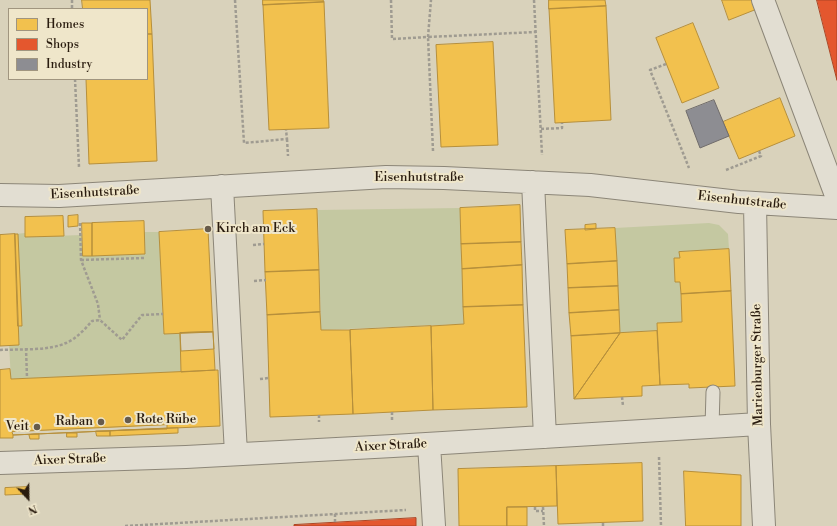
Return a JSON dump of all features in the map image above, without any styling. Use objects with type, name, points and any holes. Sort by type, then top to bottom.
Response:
[{"type":"street","points":[[763,0],[837,198]]},
{"type":"street","name":"Eisenhutstraße","points":[[0,195],[59,196],[386,177],[590,185],[755,204],[837,208]]},
{"type":"street","points":[[538,182],[545,437]]},
{"type":"street","points":[[222,186],[236,454]]},
{"type":"street","name":"Marienburger Straße","points":[[755,204],[759,424],[764,526]]},
{"type":"street","name":"Aixer Straße","points":[[0,463],[236,454],[759,424]]},
{"type":"street","points":[[429,444],[434,517]]},
{"type":"lane","points":[[712,427],[713,392]]},
{"type":"path","points":[[235,0],[244,143],[287,139],[286,130]]},
{"type":"path","points":[[391,0],[392,39],[536,32]]},
{"type":"path","points":[[431,0],[428,37],[434,178]]},
{"type":"path","points":[[534,0],[541,129],[538,182]]},
{"type":"path","points":[[666,64],[650,70],[700,197]]},
{"type":"path","points":[[75,80],[80,173]]},
{"type":"path","points":[[541,129],[562,128],[562,123]]},
{"type":"path","points":[[726,170],[761,156],[759,151]]},
{"type":"path","points":[[80,219],[81,260],[98,304],[100,320],[122,340],[142,315],[163,314]]},
{"type":"path","points":[[81,260],[114,257],[144,258]]},
{"type":"path","points":[[0,350],[48,347],[66,343],[81,333],[92,321],[100,320]]},
{"type":"path","points":[[26,348],[27,378]]},
{"type":"path","points":[[658,430],[661,526]]},
{"type":"path","points":[[534,507],[535,511],[543,512]]},
{"type":"path","points":[[543,507],[544,526]]},
{"type":"path","points":[[335,514],[335,523]]},
{"type":"path","points":[[125,526],[335,514],[434,517]]},
{"type":"green space","points":[[460,208],[464,324],[321,330],[318,210]]},
{"type":"green space","points":[[709,223],[719,225],[728,234],[729,249],[680,252],[680,258],[674,258],[675,282],[680,282],[682,322],[657,323],[657,331],[620,333],[615,228]]},
{"type":"green space","points":[[144,232],[159,232],[164,334],[180,333],[181,372],[11,379],[9,345],[19,344],[15,234],[25,233],[25,237],[82,235],[83,256],[144,254]]},
{"type":"building: Homes","points":[[82,0],[150,0],[152,34],[148,34],[148,8],[83,8]]},
{"type":"building: Homes","points":[[263,0],[323,0],[324,2],[263,5]]},
{"type":"building: Homes","points":[[549,0],[605,0],[606,6],[549,9]]},
{"type":"building: Homes","points":[[722,0],[753,0],[757,9],[729,20]]},
{"type":"building: Homes","points":[[324,2],[329,128],[269,130],[263,5]]},
{"type":"building: Homes","points":[[606,6],[611,120],[555,123],[549,9]]},
{"type":"building: Homes","points":[[693,23],[719,88],[682,103],[656,38]]},
{"type":"building: Homes","points":[[148,34],[152,34],[157,161],[89,164],[86,80],[148,80]]},
{"type":"building: Homes","points":[[493,42],[498,145],[441,147],[436,45]]},
{"type":"building: Homes","points":[[780,98],[795,136],[739,159],[723,122]]},
{"type":"building: Homes","points":[[520,205],[521,242],[461,244],[460,208]]},
{"type":"building: Homes","points":[[317,209],[319,270],[265,272],[263,211]]},
{"type":"building: Homes","points":[[78,215],[78,226],[68,227],[68,216]]},
{"type":"building: Homes","points":[[63,216],[64,236],[25,237],[25,217]]},
{"type":"building: Homes","points":[[144,221],[145,254],[92,256],[92,223]]},
{"type":"building: Homes","points":[[82,223],[92,223],[92,256],[83,256]]},
{"type":"building: Homes","points":[[596,224],[596,229],[585,230],[585,225]]},
{"type":"building: Homes","points":[[615,228],[617,261],[567,264],[565,230]]},
{"type":"building: Homes","points":[[208,229],[213,332],[164,334],[159,232]]},
{"type":"building: Homes","points":[[15,234],[19,345],[0,346],[0,235]]},
{"type":"building: Homes","points":[[15,234],[18,234],[22,326],[18,326]]},
{"type":"building: Homes","points":[[521,242],[522,265],[462,269],[461,244]]},
{"type":"building: Homes","points":[[729,249],[731,291],[681,294],[680,282],[675,282],[674,258],[680,258],[679,252]]},
{"type":"building: Homes","points":[[617,261],[618,286],[568,288],[567,264]]},
{"type":"building: Homes","points":[[522,265],[523,305],[463,307],[462,269]]},
{"type":"building: Homes","points":[[319,270],[320,312],[267,315],[265,272]]},
{"type":"building: Homes","points":[[618,286],[619,310],[569,313],[568,288]]},
{"type":"building: Homes","points":[[731,291],[735,386],[689,388],[689,384],[660,385],[657,323],[682,322],[681,294]]},
{"type":"building: Homes","points":[[523,305],[527,407],[433,410],[431,326],[464,324],[463,307]]},
{"type":"building: Homes","points":[[619,310],[620,333],[571,336],[569,313]]},
{"type":"building: Homes","points":[[320,312],[321,330],[350,330],[353,414],[270,417],[267,315]]},
{"type":"building: Homes","points":[[431,326],[433,410],[353,414],[350,330]]},
{"type":"building: Homes","points":[[657,331],[660,385],[642,386],[642,396],[574,399],[620,333]]},
{"type":"building: Homes","points":[[213,332],[215,370],[181,372],[180,333]]},
{"type":"building: Homes","points":[[213,332],[214,349],[181,351],[180,333]]},
{"type":"building: Homes","points":[[620,333],[574,399],[571,336]]},
{"type":"building: Homes","points":[[10,369],[11,379],[218,370],[220,426],[13,435],[13,438],[0,438],[0,370]]},
{"type":"building: Homes","points":[[167,425],[167,429],[13,435],[12,432]]},
{"type":"building: Homes","points":[[178,428],[178,433],[110,436],[110,431]]},
{"type":"building: Homes","points":[[96,431],[110,431],[110,436],[97,436]]},
{"type":"building: Homes","points":[[67,433],[77,433],[77,437],[67,437]]},
{"type":"building: Homes","points":[[39,434],[39,439],[30,439],[29,435]]},
{"type":"building: Homes","points":[[642,463],[643,521],[558,524],[556,466]]},
{"type":"building: Homes","points":[[556,466],[557,506],[507,507],[507,526],[459,526],[458,469]]},
{"type":"building: Homes","points":[[684,471],[741,475],[741,526],[686,526]]},
{"type":"building: Homes","points":[[27,487],[27,494],[5,495],[5,488]]},
{"type":"building: Homes","points":[[507,507],[527,507],[527,526],[507,526]]},
{"type":"building: Shops","points":[[817,0],[837,0],[837,80]]},
{"type":"building: Shops","points":[[416,518],[416,526],[294,526],[294,525]]},
{"type":"building: Industry","points":[[714,100],[729,136],[700,148],[686,111]]},
{"type":"place","name":"Kirch am Eck","points":[[208,229]]},
{"type":"place","name":"Rote Rübe","points":[[128,420]]},
{"type":"place","name":"Raban","points":[[101,422]]},
{"type":"place","name":"Veit","points":[[37,427]]}]
